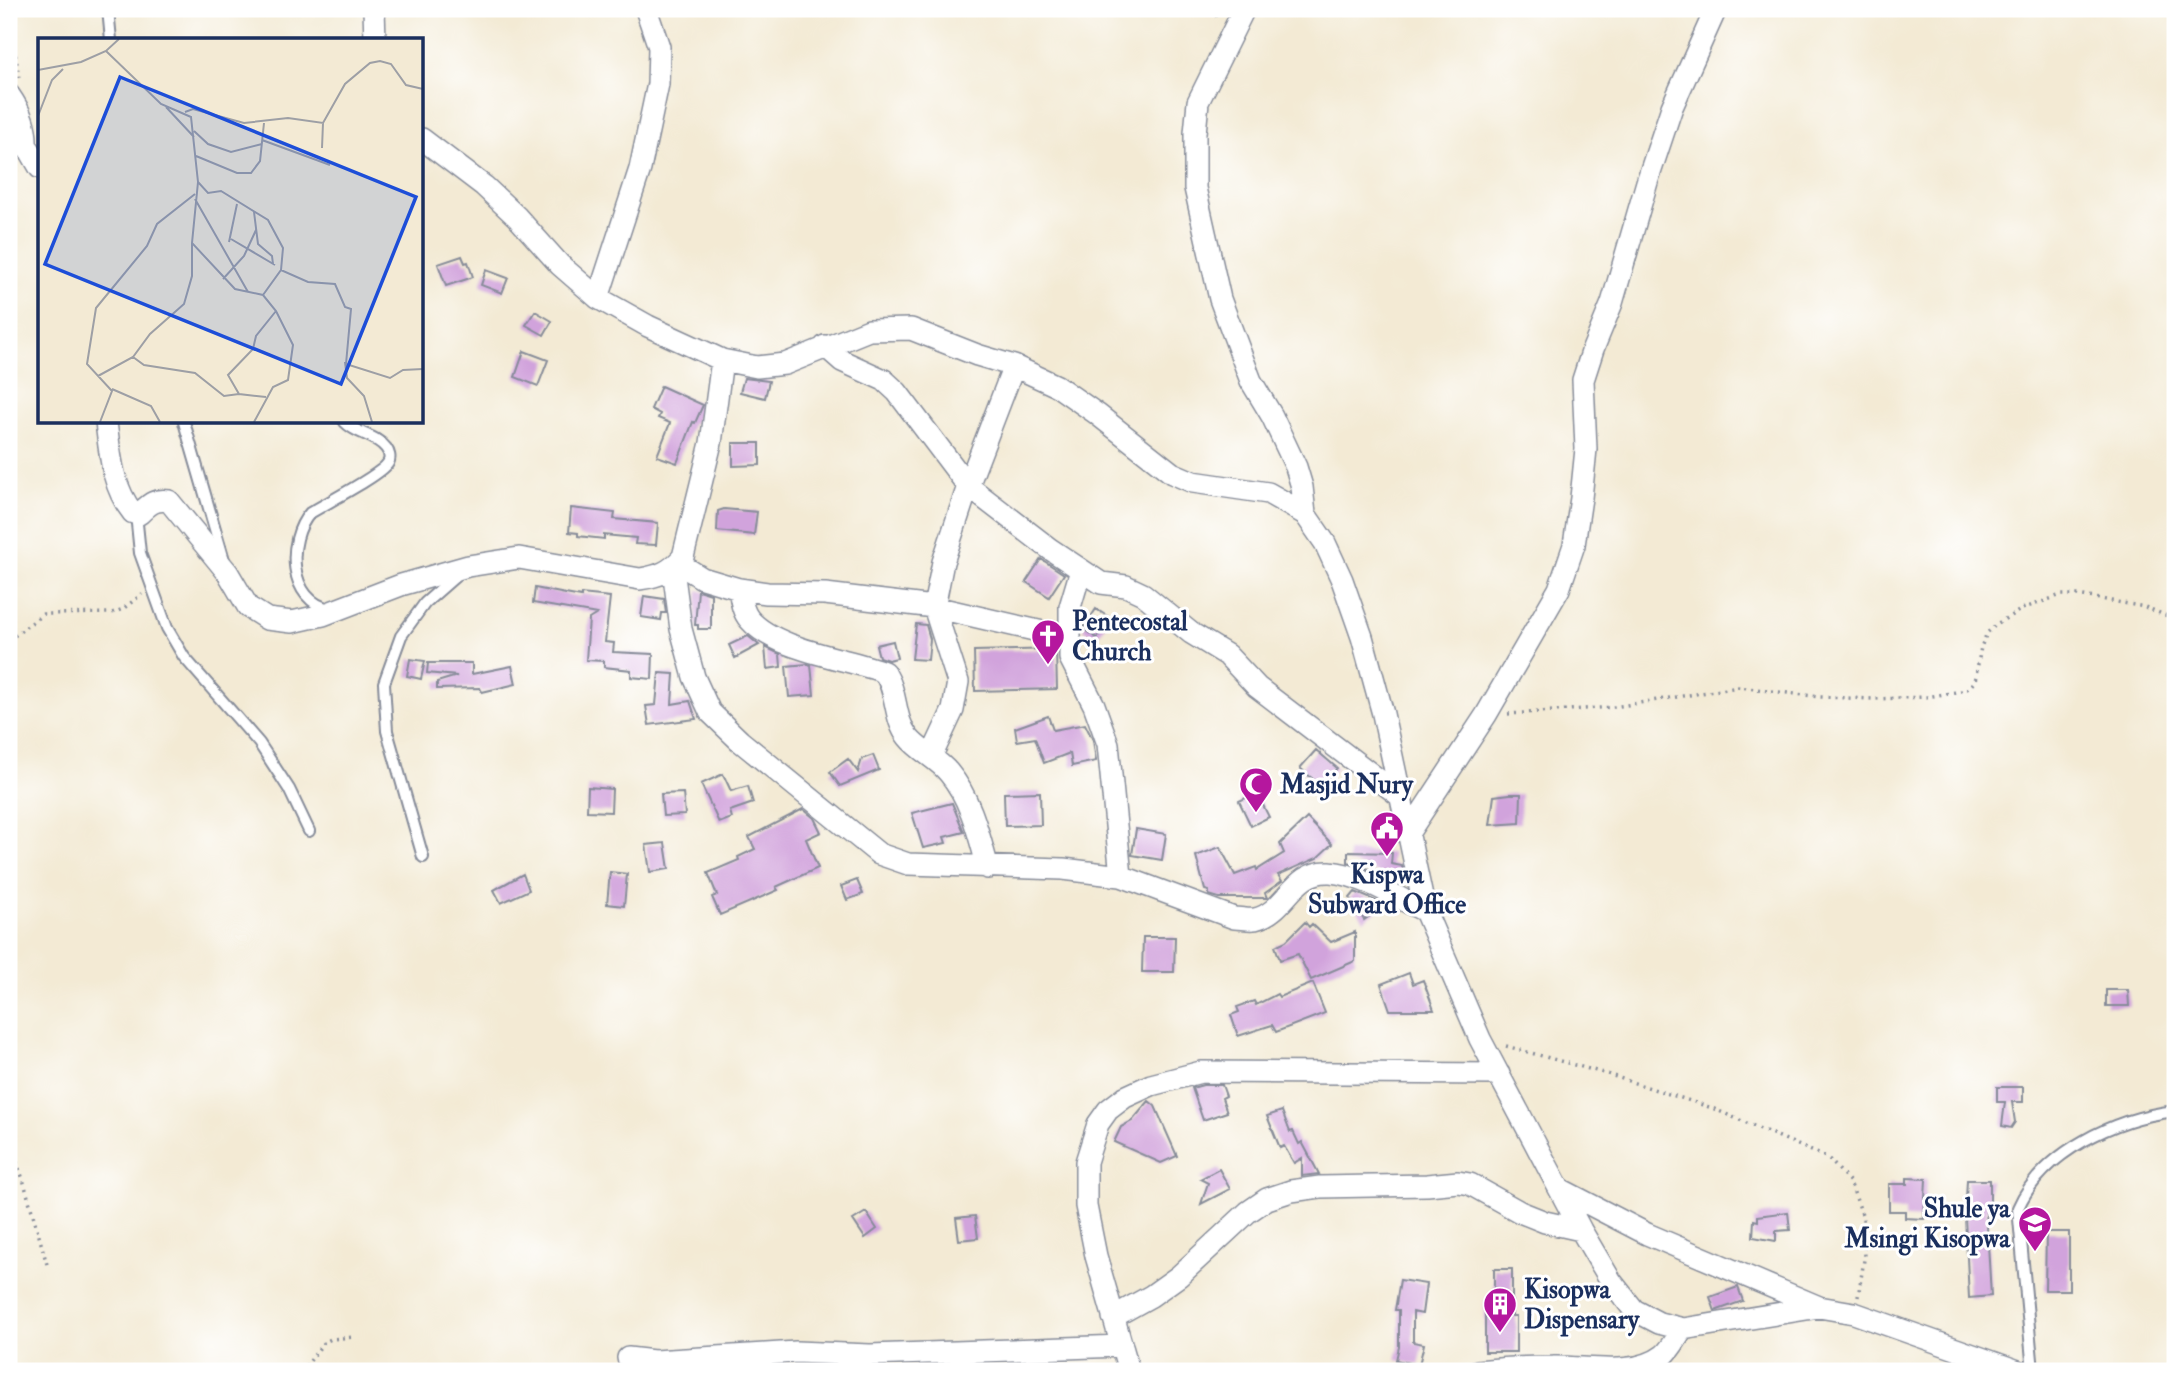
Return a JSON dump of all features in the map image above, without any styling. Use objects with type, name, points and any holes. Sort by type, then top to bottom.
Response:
[{"type":"street","points":[[374,9],[375,38]]},
{"type":"street","points":[[598,298],[640,169],[658,84],[659,47],[646,9]]},
{"type":"street","points":[[1244,9],[1198,102],[1195,188],[1220,299],[1251,381],[1272,416],[1296,467],[1302,487],[1305,514]]},
{"type":"street","points":[[1409,832],[1486,715],[1559,589],[1574,545],[1586,450],[1583,380],[1592,349],[1612,303],[1672,107],[1716,9]]},
{"type":"street","points":[[14,102],[27,136],[17,144],[34,155],[38,164]]},
{"type":"street","points":[[424,141],[484,186],[517,217],[560,265],[598,298],[648,326],[722,360],[757,367],[785,364],[869,330],[911,329],[977,355],[1014,366],[1057,386],[1172,474],[1193,482],[1268,493],[1305,514],[1325,543],[1342,580],[1362,637],[1383,714],[1425,911],[1480,1040],[1611,1281],[1634,1310],[1659,1322],[1683,1328],[1819,1307]]},
{"type":"street","points":[[825,346],[842,361],[884,380],[897,392],[968,486],[1101,583],[1126,586],[1143,594],[1191,633],[1227,655],[1257,687],[1400,796]]},
{"type":"street","points":[[106,424],[118,491],[131,511],[136,514],[149,502],[169,501],[228,573],[248,607],[267,619],[292,622],[337,610],[401,585],[468,566],[519,558],[639,579],[659,576],[683,557],[711,443],[722,360]]},
{"type":"street","points":[[931,757],[953,710],[958,682],[934,607],[943,562],[968,486],[1014,366]]},
{"type":"street","points":[[675,566],[702,578],[739,589],[767,593],[825,594],[934,607],[1069,638]]},
{"type":"street","points":[[675,566],[681,629],[694,677],[710,712],[880,854],[908,864],[1063,869],[1121,876],[1234,918],[1253,919],[1272,911],[1309,875],[1329,872],[1362,881],[1425,911]]},
{"type":"street","points":[[1081,570],[1070,607],[1070,658],[1094,705],[1108,744],[1121,876]]},
{"type":"street","points":[[739,589],[747,618],[764,633],[790,644],[884,672],[892,687],[900,723],[909,738],[949,772],[960,790],[974,821],[988,868]]},
{"type":"street","points":[[1129,1371],[1096,1256],[1086,1206],[1086,1162],[1098,1124],[1108,1110],[1125,1097],[1151,1085],[1201,1072],[1499,1074]]},
{"type":"street","points":[[1114,1317],[1179,1276],[1248,1212],[1267,1199],[1291,1191],[1320,1187],[1458,1182],[1470,1184],[1520,1212],[1545,1222],[1581,1230]]},
{"type":"street","points":[[1560,1189],[1647,1234],[1819,1307],[1854,1313],[2018,1371]]},
{"type":"street","points":[[1478,1371],[1553,1367],[1620,1369],[1644,1365],[1669,1350],[1683,1328]]},
{"type":"street","points":[[628,1358],[654,1361],[796,1352],[870,1355],[1122,1346]]},
{"type":"lane","points":[[108,9],[111,38]]},
{"type":"lane","points":[[185,424],[228,573]]},
{"type":"lane","points":[[337,610],[315,604],[303,589],[295,556],[296,534],[310,513],[388,464],[390,457],[387,449],[379,441],[347,424]]},
{"type":"lane","points":[[136,514],[139,553],[167,628],[184,657],[259,743],[289,789],[309,831]]},
{"type":"lane","points":[[423,857],[387,731],[384,683],[401,636],[425,603],[468,566]]},
{"type":"lane","points":[[2033,1371],[2018,1208],[2026,1190],[2040,1174],[2070,1150],[2115,1126],[2175,1111]]},
{"type":"path","points":[[9,35],[19,79],[14,102]]},
{"type":"path","points":[[9,640],[43,614],[112,612],[134,602],[152,586]]},
{"type":"path","points":[[1486,715],[1614,706],[1739,687],[1820,697],[1927,697],[1969,688],[1975,681],[1981,647],[1987,633],[2022,609],[2061,595],[2078,595],[2145,607],[2175,619]]},
{"type":"path","points":[[1480,1040],[1607,1074],[1712,1108],[1828,1158],[1850,1182],[1863,1217],[1864,1260],[1854,1313]]},
{"type":"path","points":[[9,1142],[23,1179],[48,1268]]},
{"type":"path","points":[[285,1371],[307,1365],[323,1343],[331,1339],[354,1337]]},
{"type":"building","points":[[462,256],[465,263],[468,262],[473,277],[446,286],[438,264]]},
{"type":"building","points":[[486,270],[508,278],[502,293],[481,285]]},
{"type":"building","points":[[535,311],[552,321],[544,335],[526,325]]},
{"type":"building","points":[[524,351],[548,360],[538,386],[515,377]]},
{"type":"building","points":[[744,378],[769,381],[765,398],[740,392]]},
{"type":"building","points":[[661,386],[703,405],[695,423],[693,422],[677,463],[657,456],[670,423],[658,418],[660,414],[651,409]]},
{"type":"building","points":[[733,443],[760,443],[760,465],[733,466]]},
{"type":"building","points":[[571,508],[615,513],[614,519],[658,523],[656,545],[635,544],[636,538],[604,535],[604,539],[578,536],[578,533],[569,532]]},
{"type":"building","points":[[724,509],[757,512],[754,535],[717,531],[718,511]]},
{"type":"building","points":[[1041,559],[1064,574],[1049,597],[1026,582]]},
{"type":"building","points":[[535,588],[581,597],[581,594],[610,597],[605,642],[614,643],[613,652],[653,654],[652,679],[631,677],[631,670],[604,667],[604,661],[586,660],[589,619],[597,614],[533,603]]},
{"type":"building","points":[[698,590],[711,594],[711,629],[698,629],[698,625],[695,625]]},
{"type":"building","points":[[644,596],[664,599],[666,613],[662,613],[661,620],[641,617]]},
{"type":"building","points":[[1096,609],[1110,618],[1097,638],[1083,629]]},
{"type":"building","points":[[916,624],[926,625],[930,639],[928,660],[912,659]]},
{"type":"building","points":[[748,636],[759,645],[735,658],[729,645]]},
{"type":"building","points":[[893,641],[897,658],[888,660],[879,657],[876,645]]},
{"type":"building","points":[[765,647],[780,654],[781,667],[767,669]]},
{"type":"building","points":[[1056,649],[1057,689],[975,691],[974,651]]},
{"type":"building","points":[[410,659],[425,661],[421,679],[407,676]]},
{"type":"building","points":[[428,663],[472,663],[472,674],[512,666],[516,684],[482,692],[480,688],[437,689],[437,682],[457,676],[427,673]]},
{"type":"building","points":[[811,665],[814,695],[789,697],[786,666]]},
{"type":"building","points":[[659,673],[674,674],[672,704],[690,701],[696,719],[649,725],[646,706],[656,705]]},
{"type":"building","points":[[1048,716],[1053,730],[1085,724],[1093,740],[1096,761],[1072,766],[1070,753],[1044,763],[1035,738],[1017,741],[1015,728]]},
{"type":"building","points":[[1316,750],[1337,768],[1321,786],[1300,768]]},
{"type":"building","points":[[873,755],[879,770],[840,786],[830,772],[848,759],[858,772],[862,759]]},
{"type":"building","points":[[723,774],[731,791],[748,786],[753,803],[730,811],[732,818],[719,823],[701,784]]},
{"type":"building","points":[[588,787],[612,789],[611,812],[587,811]]},
{"type":"building","points":[[1040,792],[1041,825],[1005,826],[1004,793]]},
{"type":"building","points":[[683,793],[685,815],[663,816],[661,794]]},
{"type":"building","points":[[1257,793],[1269,817],[1251,826],[1239,801]]},
{"type":"building","points":[[1521,794],[1520,823],[1490,825],[1494,796]]},
{"type":"building","points":[[952,803],[964,832],[944,837],[946,843],[923,848],[912,813]]},
{"type":"building","points":[[803,809],[814,818],[821,832],[806,839],[818,868],[776,887],[778,890],[720,915],[712,897],[717,895],[708,873],[739,860],[738,857],[755,849],[749,837]]},
{"type":"building","points":[[1307,818],[1332,844],[1317,858],[1278,875],[1282,881],[1265,893],[1267,898],[1219,898],[1209,895],[1209,891],[1205,890],[1196,856],[1220,847],[1235,875],[1256,867],[1257,870],[1284,853],[1280,844]]},
{"type":"building","points":[[1136,829],[1166,834],[1162,860],[1132,855]]},
{"type":"building","points":[[665,843],[669,869],[650,872],[646,845]]},
{"type":"building","points":[[1348,852],[1392,853],[1391,864],[1402,866],[1402,884],[1348,862]]},
{"type":"building","points":[[610,872],[627,874],[624,906],[607,904]]},
{"type":"building","points":[[523,874],[529,890],[501,903],[494,890]]},
{"type":"building","points":[[857,880],[863,894],[847,900],[841,886]]},
{"type":"building","points":[[1355,892],[1376,901],[1381,908],[1364,920],[1350,898]]},
{"type":"building","points":[[1305,922],[1309,927],[1312,924],[1331,942],[1355,932],[1355,961],[1311,980],[1298,954],[1280,960],[1275,946],[1286,941]]},
{"type":"building","points":[[1143,937],[1175,937],[1174,972],[1142,972]]},
{"type":"building","points":[[1409,973],[1413,984],[1423,980],[1434,1010],[1390,1010],[1381,984]]},
{"type":"building","points":[[1313,983],[1325,1013],[1276,1032],[1272,1025],[1238,1036],[1231,1015],[1239,1012],[1237,1007],[1254,1001],[1256,1005],[1277,994],[1279,997]]},
{"type":"building","points":[[2106,990],[2128,990],[2129,1006],[2106,1006]]},
{"type":"building","points":[[1222,1085],[1226,1096],[1222,1098],[1227,1112],[1203,1120],[1192,1088]]},
{"type":"building","points":[[1997,1087],[2023,1087],[2023,1102],[2012,1102],[2015,1122],[2011,1128],[2002,1126],[2005,1102],[1997,1102]]},
{"type":"building","points":[[1149,1101],[1155,1106],[1177,1156],[1161,1163],[1114,1142],[1121,1127],[1132,1121]]},
{"type":"building","points":[[1282,1111],[1290,1132],[1293,1131],[1299,1144],[1302,1142],[1319,1174],[1302,1176],[1302,1158],[1294,1163],[1284,1146],[1280,1148],[1267,1116]]},
{"type":"building","points":[[1219,1169],[1230,1189],[1201,1204],[1208,1183],[1200,1179]]},
{"type":"building","points":[[1907,1178],[1926,1179],[1924,1219],[1905,1218],[1905,1211],[1889,1211],[1889,1184],[1907,1184]]},
{"type":"building","points":[[1967,1180],[1990,1180],[1990,1209],[1986,1209],[1991,1296],[1969,1298],[1965,1217]]},
{"type":"building","points":[[866,1212],[877,1229],[865,1238],[853,1220]]},
{"type":"building","points":[[1788,1212],[1790,1230],[1776,1231],[1776,1241],[1753,1237],[1754,1220],[1758,1221],[1758,1216]]},
{"type":"building","points":[[975,1216],[978,1238],[959,1240],[956,1218]]},
{"type":"building","points":[[2046,1232],[2069,1232],[2069,1290],[2045,1290]]},
{"type":"building","points":[[1494,1269],[1512,1269],[1512,1316],[1516,1316],[1516,1352],[1485,1352],[1485,1302],[1494,1307]]},
{"type":"building","points":[[1400,1280],[1426,1284],[1422,1314],[1413,1312],[1413,1342],[1424,1344],[1419,1365],[1396,1360],[1399,1347],[1399,1310],[1395,1310]]},
{"type":"building","points":[[1738,1287],[1743,1301],[1715,1311],[1710,1297]]},
{"type":"place","name":"Pentecostal Church","points":[[1048,666]]},
{"type":"place","name":"Masjid Nury","points":[[1256,814]]},
{"type":"place","name":"Kispwa Subward Office","points":[[1387,858]]},
{"type":"place","name":"Shule ya Msingi Kisopwa","points":[[2035,1253]]},
{"type":"place","name":"Kisopwa Dispensary","points":[[1500,1334]]}]
